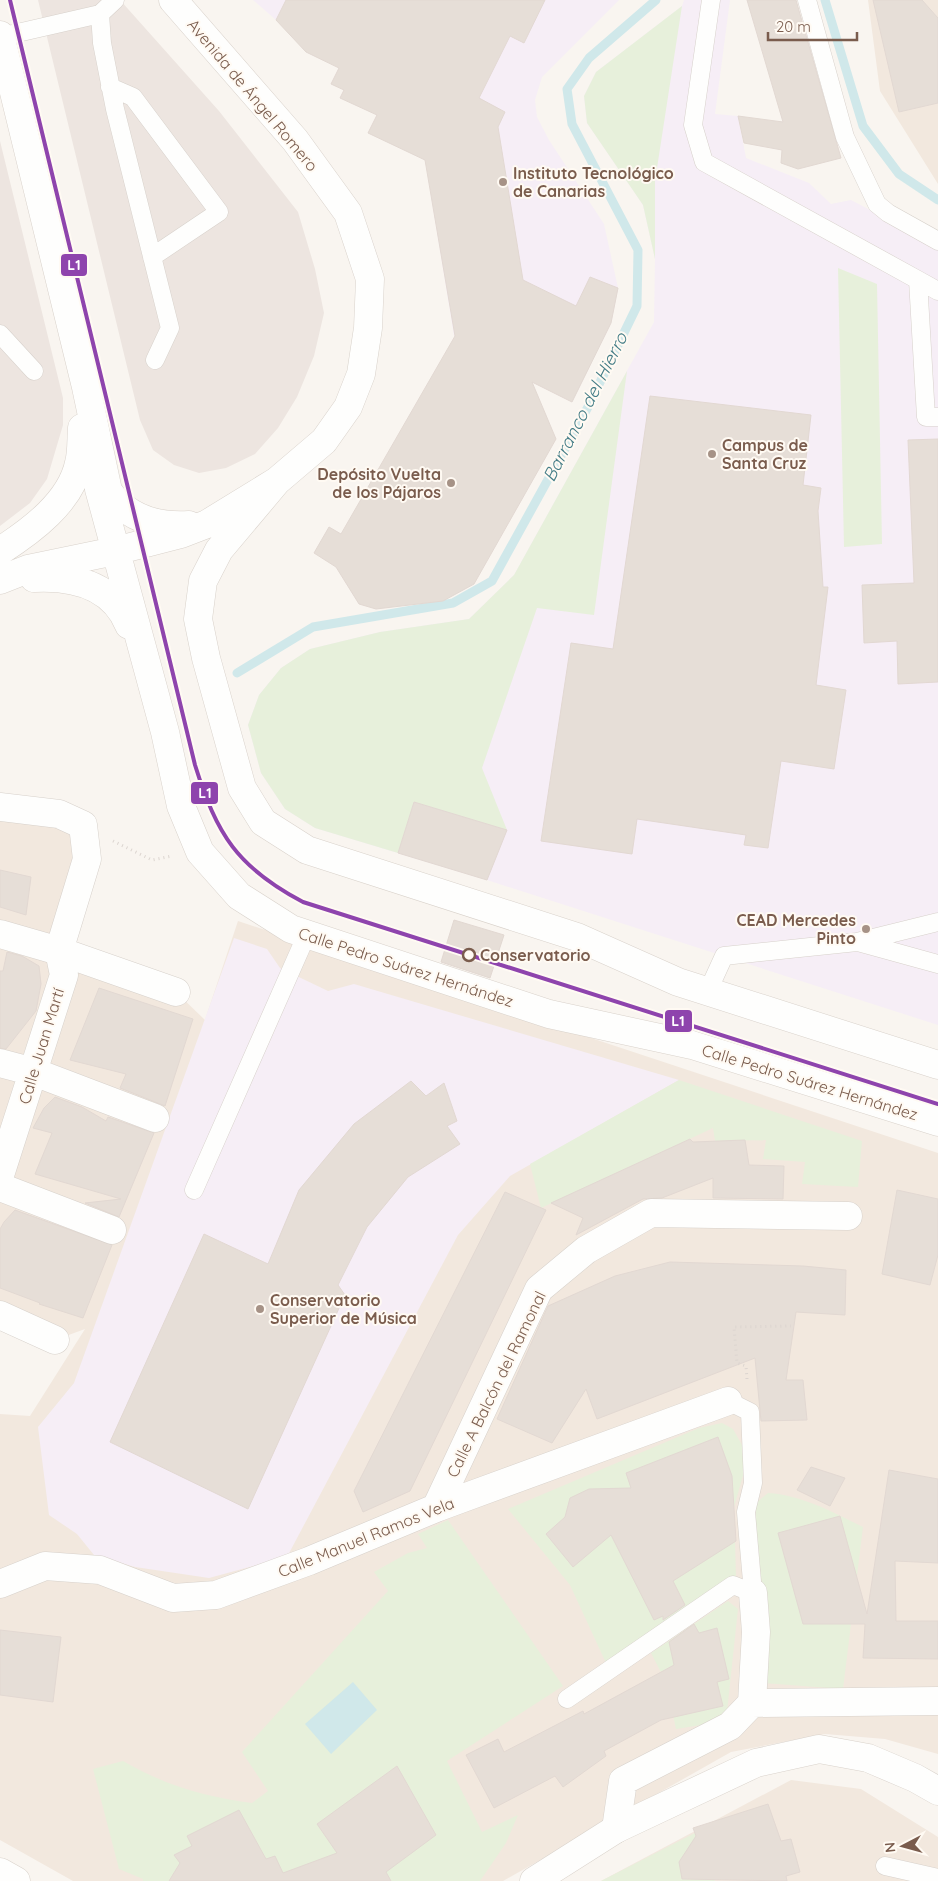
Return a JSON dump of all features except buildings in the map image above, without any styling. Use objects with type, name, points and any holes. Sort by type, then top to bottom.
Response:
[{"type":"street","name":"Avenida de Ángel Romero","points":[[5,578],[28,569],[115,551],[181,534],[207,524],[277,481],[324,441],[348,407],[361,374],[368,328],[370,279],[348,213],[295,140],[173,0]]},
{"type":"street","points":[[0,36],[6,87],[86,387],[96,443],[108,491],[118,506],[135,516],[163,524],[207,524]]},
{"type":"street","points":[[0,551],[39,524],[75,475],[79,463],[86,387]]},
{"type":"street","points":[[96,443],[99,489],[115,551]]},
{"type":"street","points":[[277,481],[219,550],[203,581],[198,619],[206,658],[242,788],[263,822],[307,850],[577,937],[678,982],[938,1065]]},
{"type":"street","name":"Calle Pedro Suárez Hernández","points":[[115,551],[149,675],[181,806],[200,852],[239,896],[291,929],[549,1014],[692,1045],[938,1122]]},
{"type":"street","points":[[5,578],[59,576],[84,583],[108,595],[122,609],[149,675]]},
{"type":"street","points":[[0,807],[59,814],[83,825]]},
{"type":"street","name":"Calle Juan Martí","points":[[0,1175],[64,975],[59,951],[87,859],[83,825]]},
{"type":"street","points":[[0,934],[59,951],[176,992]]},
{"type":"street","points":[[0,1063],[34,1072],[155,1118]]},
{"type":"street","points":[[0,1187],[112,1230]]},
{"type":"street","name":"Calle A Balcón del Ramonal","points":[[436,1508],[539,1289],[586,1250],[651,1213],[848,1216]]},
{"type":"street","points":[[0,1316],[55,1340]]},
{"type":"street","name":"Calle Manuel Ramos Vela","points":[[0,1584],[45,1566],[100,1570],[173,1598],[216,1595],[309,1561],[436,1508],[739,1407]]},
{"type":"street","points":[[616,1830],[622,1781],[730,1726],[752,1703],[756,1632],[753,1593]]},
{"type":"street","points":[[752,1703],[938,1701]]},
{"type":"street","points":[[534,1881],[616,1830],[756,1763],[819,1749],[868,1758],[915,1778],[938,1791]]},
{"type":"street","points":[[0,1872],[16,1881]]},
{"type":"lane","points":[[0,36],[100,14],[116,0]]},
{"type":"lane","points":[[711,0],[693,126],[704,162],[938,291]]},
{"type":"lane","points":[[807,0],[845,137],[877,204],[888,213],[938,241]]},
{"type":"lane","points":[[100,14],[102,43],[110,87],[170,328],[155,360]]},
{"type":"lane","points":[[110,87],[133,97],[219,212],[152,257]]},
{"type":"lane","points":[[918,280],[926,417],[938,417]]},
{"type":"lane","points":[[0,334],[34,371]]},
{"type":"lane","points":[[708,992],[724,956],[857,942],[938,922]]},
{"type":"lane","points":[[194,1190],[308,934]]},
{"type":"lane","points":[[857,942],[938,964]]},
{"type":"lane","points":[[567,1699],[733,1585],[753,1593],[746,1512],[753,1483],[739,1407]]},
{"type":"lane","points":[[885,1866],[938,1878]]},
{"type":"path","points":[[83,825],[152,860],[200,852]]},
{"type":"path","points":[[739,1407],[746,1366],[737,1363],[734,1327],[791,1326]]},
{"type":"shaded area","points":[[38,0],[120,0],[219,111],[298,212],[315,269],[324,313],[314,356],[297,397],[278,428],[255,454],[226,468],[199,473],[174,465],[153,450],[140,420]]},
{"type":"shaded area","name":"Instituto Tecnológico de Canarias","points":[[253,0],[619,0],[542,77],[535,100],[537,117],[549,140],[604,224],[618,288],[611,323],[572,402],[455,342],[422,140],[284,4],[276,20]]},
{"type":"shaded area","name":"Campus de Santa Cruz","points":[[684,0],[730,0],[715,114],[738,116],[746,158],[809,183],[831,204],[851,200],[938,246],[938,1025],[487,880],[315,828],[285,809],[261,773],[248,725],[259,695],[281,668],[310,649],[380,632],[469,619],[514,575],[654,322],[655,259],[643,205],[587,123],[584,96],[596,72],[682,6]]},
{"type":"shaded area","points":[[868,0],[938,0],[938,184],[880,91]]},
{"type":"shaded area","points":[[0,141],[63,398],[63,425],[47,479],[30,503],[0,526]]},
{"type":"shaded area","points":[[0,807],[83,825],[59,951],[176,992],[205,1020],[238,921],[938,1153],[938,1754],[885,1739],[825,1734],[731,1752],[503,1881],[73,1881],[0,1840],[0,1414],[30,1416],[85,1329],[55,1340],[0,1315]]},
{"type":"shaded area","name":"Conservatorio Superior de Música","points":[[234,938],[267,949],[280,968],[328,991],[354,984],[679,1080],[510,1176],[458,1235],[287,1557],[209,1578],[135,1567],[94,1555],[77,1534],[49,1515],[38,1427],[74,1383]]},
{"type":"shaded area","points":[[791,1780],[861,1789],[938,1837],[938,1881],[601,1881]]},
{"type":"green space","points":[[682,6],[655,181],[655,259],[643,205],[587,123],[584,96],[596,72]]},
{"type":"green space","points":[[838,268],[877,284],[882,544],[844,547]]},
{"type":"green space","points":[[627,371],[594,615],[537,608],[482,768],[507,830],[414,802],[398,853],[315,828],[285,809],[261,773],[248,725],[259,695],[281,668],[310,649],[380,632],[469,619],[514,575]]},
{"type":"green space","points":[[679,1080],[862,1141],[858,1187],[802,1184],[805,1162],[763,1159],[766,1140],[715,1141],[713,1128],[541,1208],[530,1164]]},
{"type":"green space","points":[[722,1423],[733,1429],[742,1445],[744,1472],[734,1507],[736,1577],[606,1663],[570,1585],[508,1509],[699,1428]]},
{"type":"green space","points":[[768,1493],[780,1494],[805,1501],[863,1527],[843,1689],[763,1683],[762,1585],[755,1524],[756,1503]]},
{"type":"green space","points":[[448,1520],[563,1686],[447,1761],[482,1832],[518,1815],[506,1843],[480,1881],[143,1881],[143,1879],[119,1869],[93,1769],[123,1761],[154,1777],[185,1789],[252,1803],[268,1791],[242,1752],[388,1591],[374,1572],[408,1553],[427,1548],[418,1534]]},
{"type":"green space","points":[[728,1601],[738,1609],[726,1721],[676,1729],[666,1682],[651,1653]]},
{"type":"green space","points":[[695,1833],[715,1881],[601,1881]]},
{"type":"water","points":[[353,1682],[377,1710],[331,1754],[305,1724]]},
{"type":"waterway","name":"Barranco del Hierro","points":[[237,673],[313,627],[453,603],[492,581],[588,407],[637,306],[638,250],[572,124],[567,89],[589,58],[656,0]]},
{"type":"waterway","points":[[825,0],[863,126],[899,174],[938,200]]},
{"type":"transit line","name":"L1","points":[[10,0],[195,765],[212,811],[232,847],[261,876],[303,902],[938,1104]]},
{"type":"place","name":"Instituto Tecnológico de Canarias","points":[[503,182]]},
{"type":"place","name":"Campus de Santa Cruz","points":[[712,454]]},
{"type":"place","name":"Depósito Vuelta de los Pájaros","points":[[451,483]]},
{"type":"place","name":"CEAD Mercedes Pinto","points":[[866,929]]},
{"type":"place","name":"Conservatorio","points":[[469,955]]},
{"type":"place","name":"Conservatorio Superior de Música","points":[[260,1309]]}]
